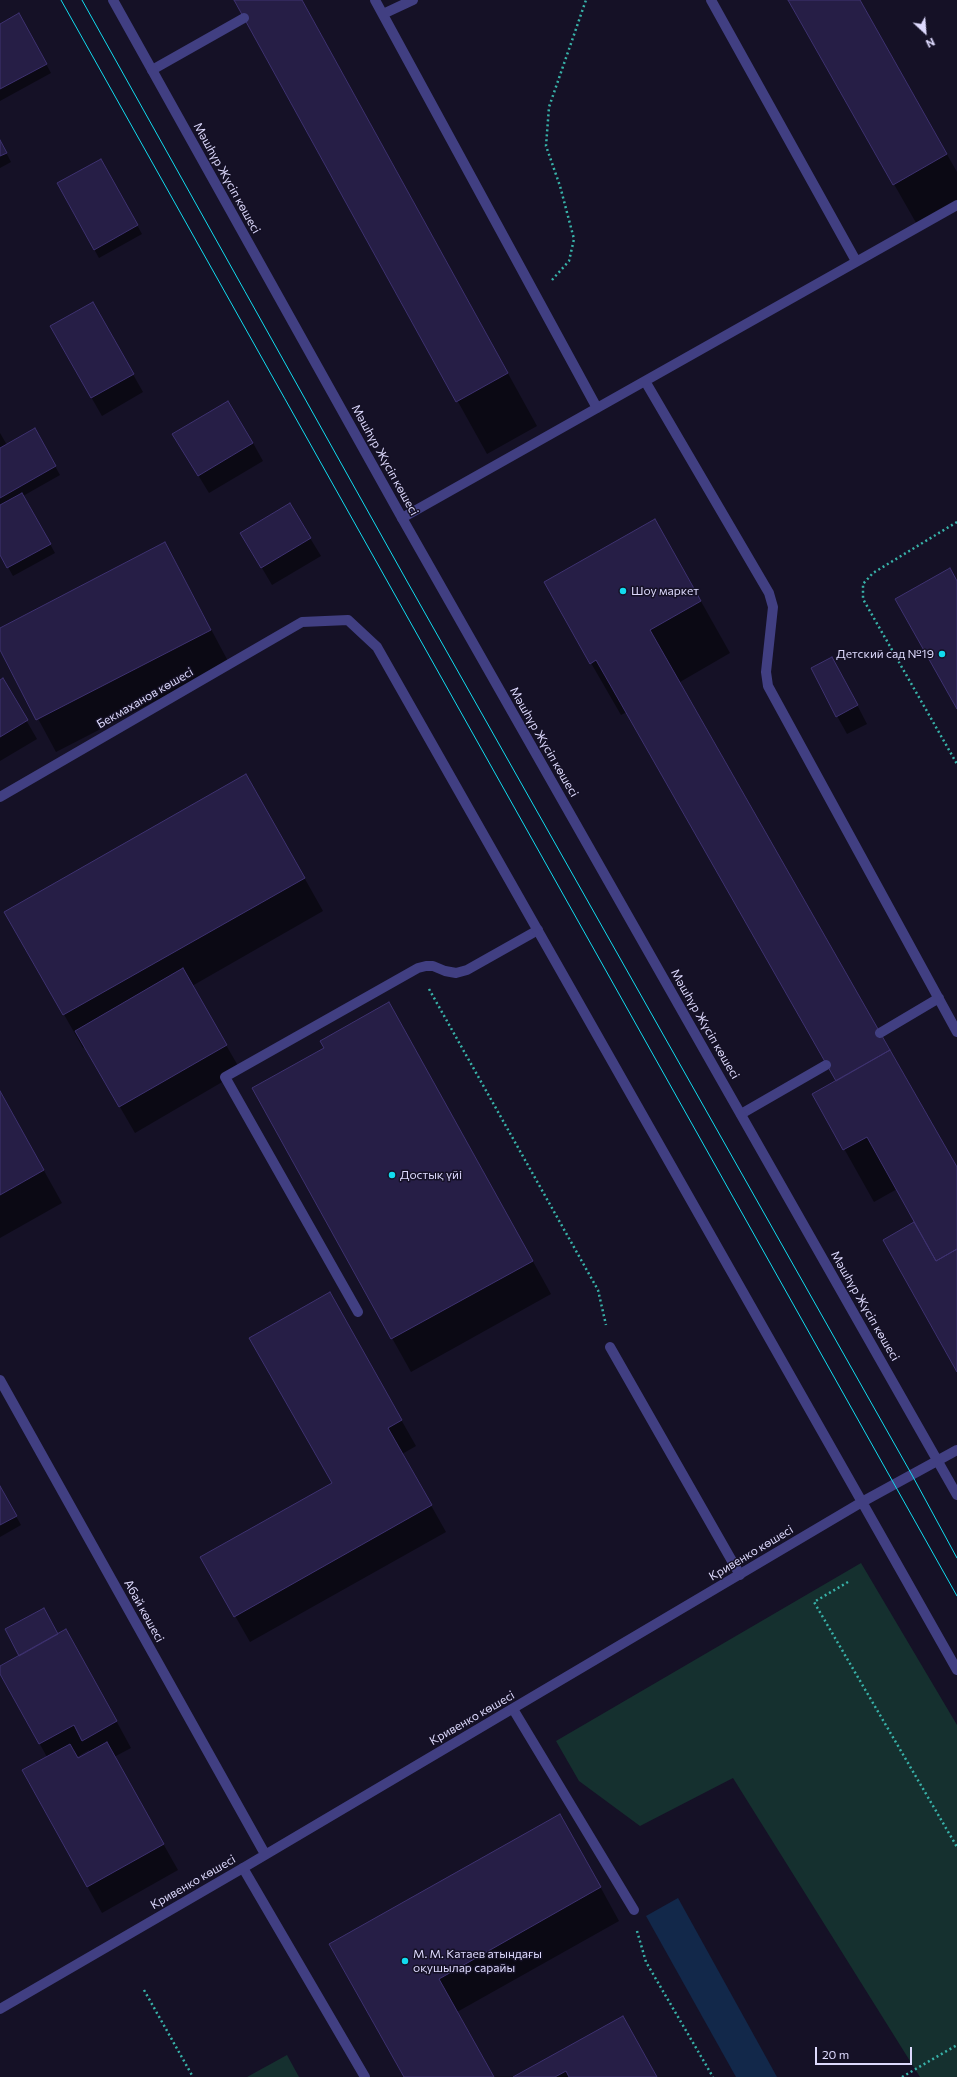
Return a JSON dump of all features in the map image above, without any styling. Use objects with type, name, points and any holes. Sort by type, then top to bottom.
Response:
[{"type":"street","name":"Мәшһүр Жүсіп көшесі","points":[[113,0],[402,518],[957,1495]]},
{"type":"street","points":[[375,0],[597,408]]},
{"type":"street","points":[[383,14],[413,0]]},
{"type":"street","points":[[711,0],[856,261]]},
{"type":"street","points":[[152,70],[244,18]]},
{"type":"street","points":[[402,518],[957,205]]},
{"type":"street","points":[[645,381],[769,593],[773,607],[766,672],[768,686],[957,1032]]},
{"type":"street","name":"Бекмаханов көшесі","points":[[0,797],[302,622],[348,620],[377,647],[538,930]]},
{"type":"street","points":[[358,1312],[225,1077],[418,968],[433,966],[444,971],[456,973],[466,970],[538,930],[957,1670]]},
{"type":"street","points":[[880,1033],[939,998]]},
{"type":"street","points":[[741,1114],[826,1065]]},
{"type":"street","points":[[610,1347],[740,1575]]},
{"type":"street","name":"Абай көшесі","points":[[0,1380],[264,1854]]},
{"type":"street","name":"Кривенко көшесі","points":[[0,2009],[243,1868],[264,1854],[862,1502],[957,1450]]},
{"type":"street","points":[[512,1709],[634,1910]]},
{"type":"street","points":[[243,1868],[365,2077]]},
{"type":"path","points":[[537,297],[569,261],[574,238],[560,186],[546,146],[549,107],[586,0]]},
{"type":"path","points":[[957,522],[873,573],[863,584],[863,599],[957,764]]},
{"type":"path","points":[[418,968],[598,1290],[610,1347]]},
{"type":"path","points":[[848,1582],[814,1602],[957,1847]]},
{"type":"path","points":[[634,1910],[638,1936],[646,1962],[713,2077]]},
{"type":"path","points":[[144,1990],[193,2077]]},
{"type":"path","points":[[902,2077],[957,2045]]},
{"type":"green space","points":[[861,1563],[957,1725],[957,2077],[920,2077],[733,1778],[640,1826],[579,1781],[556,1741]]},
{"type":"green space","points":[[287,2055],[299,2077],[247,2077]]},
{"type":"water","points":[[678,1898],[777,2077],[736,2077],[646,1916]]},
{"type":"building","points":[[234,0],[302,0],[508,373],[456,402]]},
{"type":"building","points":[[788,0],[860,0],[947,154],[893,185]]},
{"type":"building","points":[[19,13],[47,64],[0,89],[0,24]]},
{"type":"building","points":[[0,140],[7,153],[0,156]]},
{"type":"building","points":[[101,159],[138,225],[94,250],[57,183]]},
{"type":"building","points":[[93,302],[134,374],[91,398],[50,326]]},
{"type":"building","points":[[228,401],[253,443],[198,476],[172,434]]},
{"type":"building","points":[[35,428],[56,466],[0,498],[0,448]]},
{"type":"building","points":[[22,493],[51,544],[7,568],[0,555],[0,505]]},
{"type":"building","points":[[290,503],[311,538],[261,568],[240,533]]},
{"type":"building","points":[[655,519],[701,601],[650,630],[890,1050],[836,1081],[596,660],[590,664],[544,582]]},
{"type":"building","points":[[165,542],[211,630],[36,720],[0,650],[0,628]]},
{"type":"building","name":"Детский сад №19","points":[[950,568],[957,581],[957,709],[895,599]]},
{"type":"building","points":[[832,657],[858,705],[836,717],[811,668]]},
{"type":"building","points":[[3,678],[28,720],[0,737],[0,680]]},
{"type":"building","points":[[246,774],[305,878],[63,1015],[4,912]]},
{"type":"building","points":[[183,968],[227,1045],[119,1107],[75,1031]]},
{"type":"building","name":"Достық үйі","points":[[389,1002],[533,1261],[391,1339],[252,1088],[324,1048],[320,1041]]},
{"type":"building","points":[[890,1050],[957,1167],[957,1249],[936,1261],[867,1137],[843,1150],[812,1094]]},
{"type":"building","points":[[0,1091],[44,1170],[0,1195]]},
{"type":"building","points":[[914,1222],[936,1261],[957,1249],[957,1372],[883,1240]]},
{"type":"building","points":[[330,1292],[402,1420],[388,1428],[432,1505],[234,1617],[200,1557],[332,1483],[249,1338]]},
{"type":"building","points":[[0,1486],[17,1516],[0,1525]]},
{"type":"building","points":[[44,1608],[58,1634],[19,1656],[5,1629]]},
{"type":"building","points":[[66,1629],[117,1721],[82,1741],[74,1725],[39,1744],[0,1674],[0,1666]]},
{"type":"building","points":[[107,1742],[164,1844],[87,1887],[22,1770],[70,1744],[78,1758]]},
{"type":"building","name":"М. М. Катаев атындағы оқушылар сарайы","points":[[560,1814],[601,1887],[439,1979],[494,2077],[404,2077],[329,1944]]},
{"type":"building","points":[[623,2016],[657,2077],[569,2077],[566,2071],[555,2077],[513,2077]]},
{"type":"tram line","points":[[61,0],[957,1596]]},
{"type":"tram line","points":[[82,0],[408,583],[912,1475],[957,1558]]},
{"type":"place","name":"Шоу маркет","points":[[623,591]]},
{"type":"place","name":"Детский сад №19","points":[[942,654]]},
{"type":"place","name":"Достық үйі","points":[[392,1175]]},
{"type":"place","name":"М. М. Катаев атындағы оқушылар сарайы","points":[[405,1961]]}]
